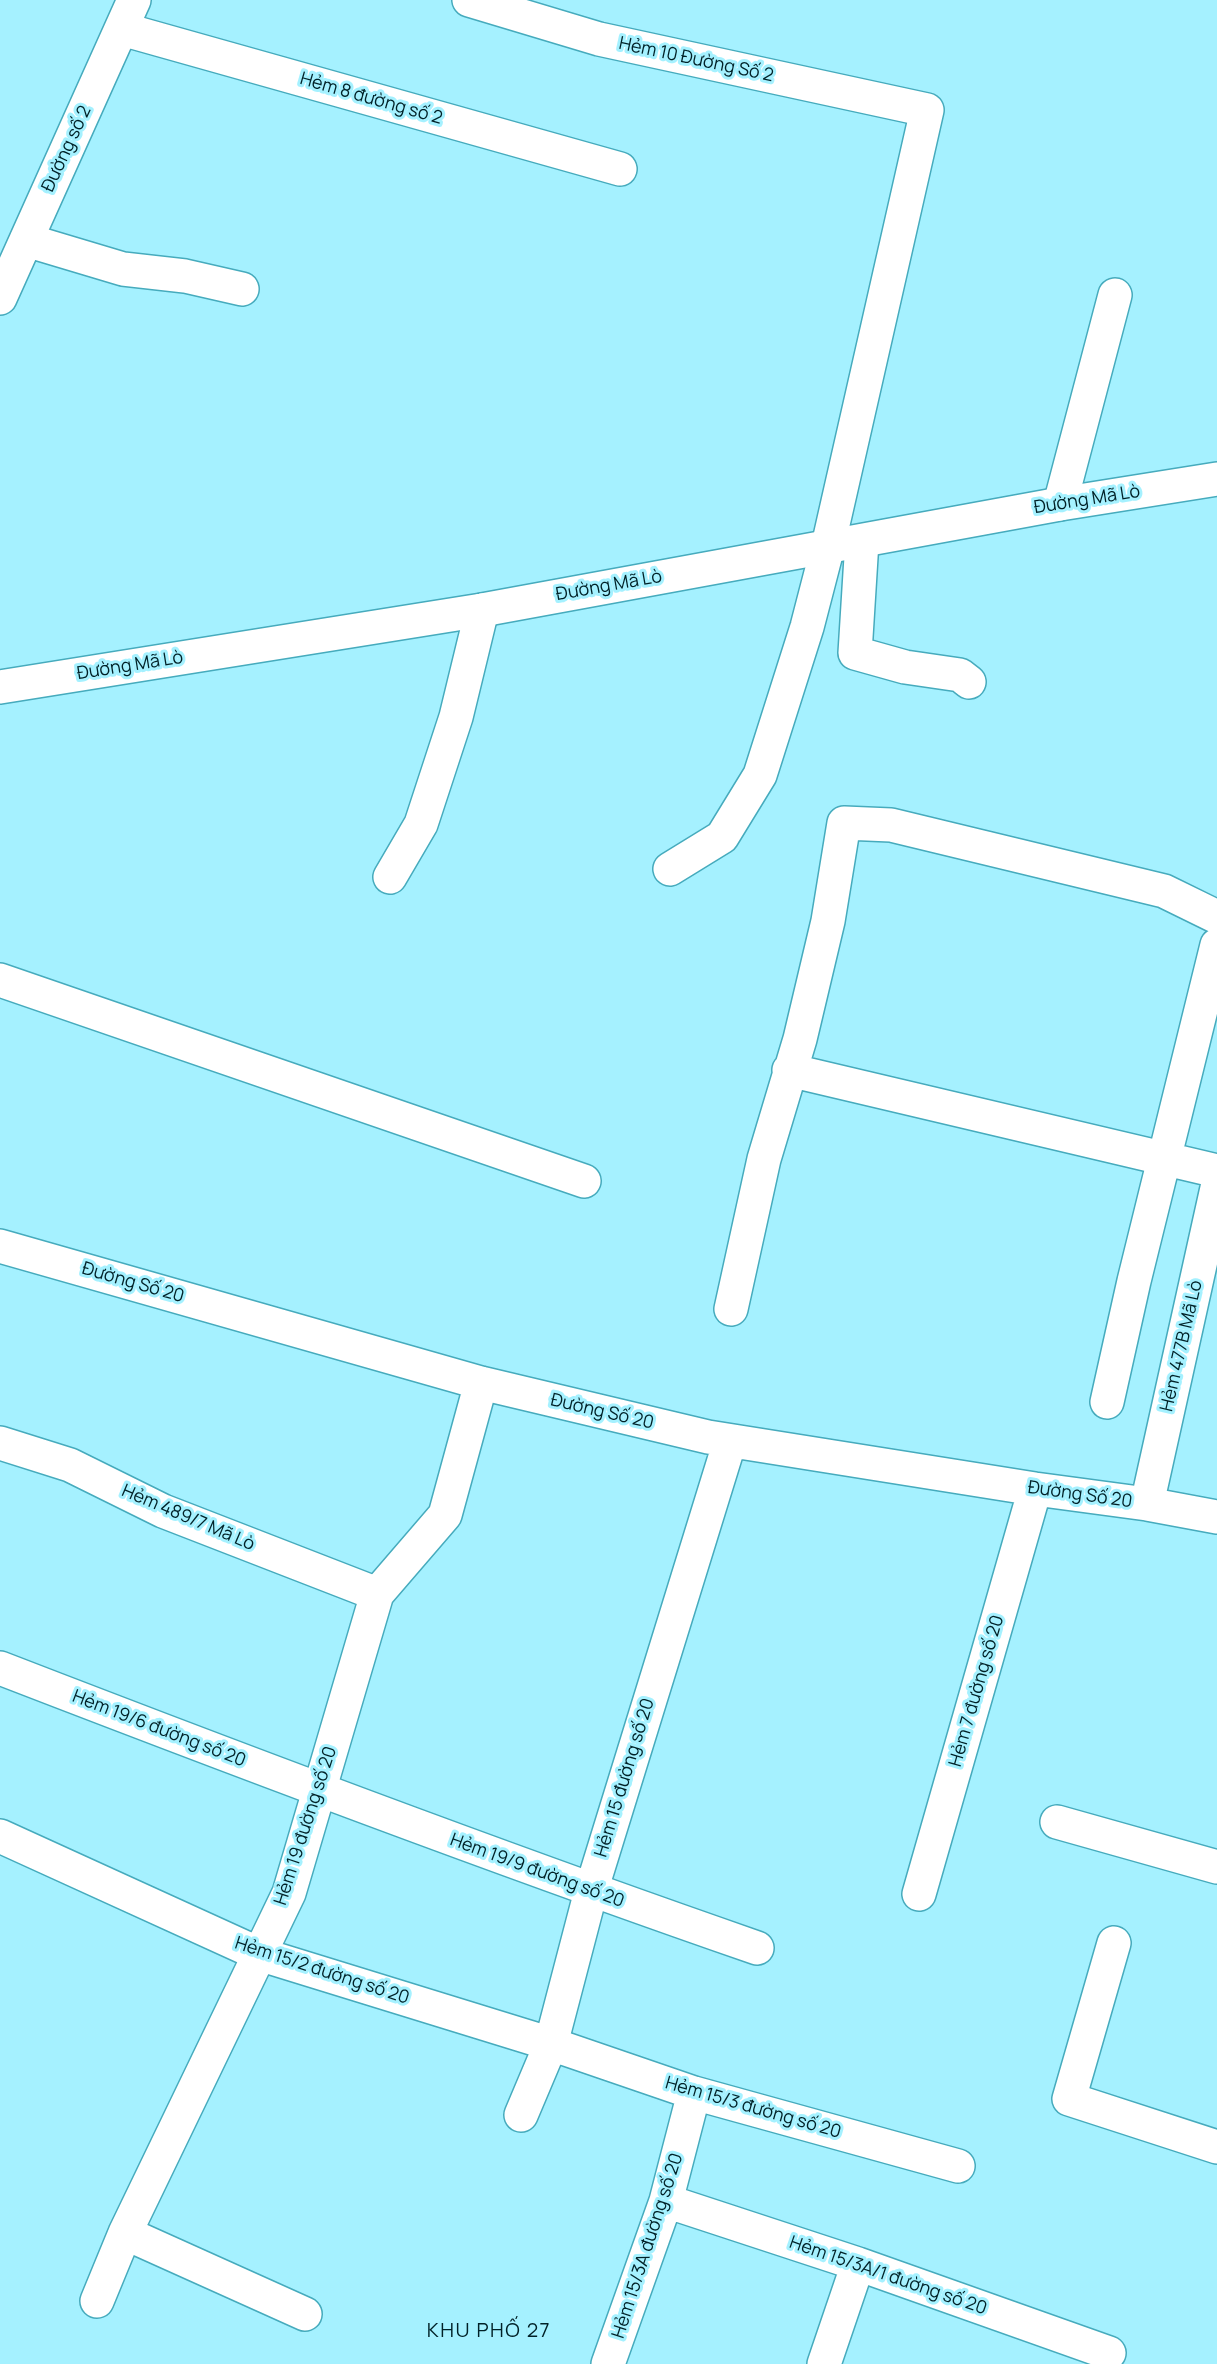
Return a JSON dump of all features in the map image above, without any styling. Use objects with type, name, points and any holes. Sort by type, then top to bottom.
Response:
[{"type":"street","name":"Hẻm 10 Đường Số 2","points":[[469,0],[599,39],[927,110],[828,546]]},
{"type":"street","name":"Hẻm 8 đường số 2","points":[[128,14],[620,169]]},
{"type":"street","name":"Đường số 2","points":[[0,298],[128,14]]},
{"type":"street","points":[[26,240],[123,269],[185,276],[242,289]]},
{"type":"street","points":[[1060,504],[1115,295]]},
{"type":"street","name":"Đường Mã Lò","points":[[0,688],[482,610],[1216,476]]},
{"type":"street","points":[[862,542],[855,653],[905,667],[960,675],[969,682]]},
{"type":"street","points":[[670,869],[722,837],[760,775],[807,627],[828,546]]},
{"type":"street","points":[[390,878],[421,824],[456,717],[482,610]]},
{"type":"street","points":[[731,1309],[764,1159],[800,1039],[828,921],[844,823],[891,825],[1164,891],[1217,917]]},
{"type":"street","points":[[1107,1402],[1134,1281],[1217,945]]},
{"type":"street","points":[[0,980],[584,1181]]},
{"type":"street","points":[[789,1070],[1217,1171]]},
{"type":"street","name":"Hẻm 477B Mã Lò","points":[[1147,1504],[1217,1188]]},
{"type":"street","name":"Đường Số 20","points":[[0,1246],[481,1383],[730,1441],[1035,1489],[1147,1504],[1217,1517]]},
{"type":"street","name":"Hẻm 19 đường số 20","points":[[97,2301],[124,2233],[288,1893],[377,1594],[445,1515],[481,1383]]},
{"type":"street","name":"Hẻm 15 đường số 20","points":[[521,2115],[551,2044],[591,1891],[730,1441]]},
{"type":"street","name":"Hẻm 489/7 Mã Lò","points":[[0,1443],[69,1465],[163,1511],[377,1594]]},
{"type":"street","name":"Hẻm 7 đường số 20","points":[[919,1894],[1035,1489]]},
{"type":"street","name":"Hẻm 19/6 đường số 20","points":[[0,1668],[319,1791]]},
{"type":"street","name":"Hẻm 19/9 đường số 20","points":[[319,1791],[591,1891],[757,1948]]},
{"type":"street","points":[[1057,1822],[1217,1867]]},
{"type":"street","name":"Hẻm 15/2 đường số 20","points":[[0,1836],[259,1954],[551,2044]]},
{"type":"street","points":[[1114,1943],[1069,2099],[1217,2147]]},
{"type":"street","name":"Hẻm 15/3 đường số 20","points":[[551,2044],[694,2093],[957,2166]]},
{"type":"street","name":"Hẻm 15/3A đường số 20","points":[[608,2364],[666,2201],[694,2093]]},
{"type":"street","name":"Hẻm 15/3A/1 đường số 20","points":[[666,2201],[858,2264],[1109,2353]]},
{"type":"street","points":[[124,2233],[305,2314]]},
{"type":"street","points":[[824,2364],[858,2264]]},
{"type":"district","name":"KHU PHỐ 27","points":[[489,2331]]}]
